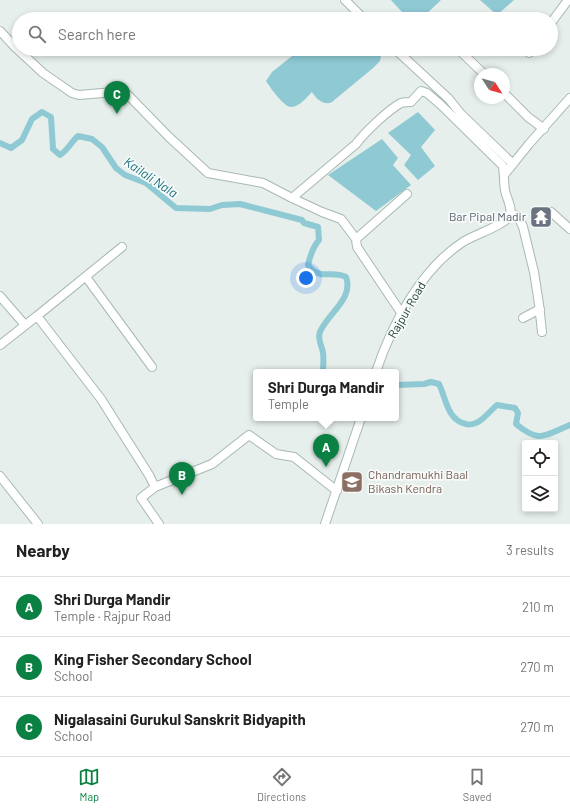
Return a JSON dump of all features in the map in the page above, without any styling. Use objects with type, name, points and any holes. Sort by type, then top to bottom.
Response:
[{"type":"street","points":[[345,0],[357,12]]},
{"type":"street","points":[[558,14],[568,0]]},
{"type":"street","points":[[0,31],[12,44]]},
{"type":"street","points":[[25,56],[44,73],[72,93],[79,95],[114,92],[128,95],[169,137],[208,173],[263,183],[292,198],[341,219],[356,239],[357,247],[402,314]]},
{"type":"street","points":[[403,56],[449,99],[461,114],[513,164]]},
{"type":"street","points":[[465,56],[478,68]]},
{"type":"street","points":[[292,198],[356,144],[364,133],[388,113],[403,102],[411,102],[421,91],[427,93],[503,166],[505,189],[511,209],[510,214],[518,216],[523,226],[534,272],[542,332]]},
{"type":"street","points":[[504,180],[504,175],[570,98]]},
{"type":"street","points":[[510,99],[528,117],[544,129]]},
{"type":"street","points":[[356,239],[407,194]]},
{"type":"street","points":[[552,212],[570,229]]},
{"type":"street","name":"Rajpur Road","points":[[377,369],[382,355],[402,314],[426,276],[439,262],[463,242],[497,225],[509,217],[510,214]]},
{"type":"street","points":[[0,345],[122,247]]},
{"type":"street","points":[[86,277],[152,367]]},
{"type":"street","points":[[0,296],[25,325]]},
{"type":"street","points":[[523,318],[540,309]]},
{"type":"street","points":[[37,316],[101,399],[149,475],[154,487]]},
{"type":"street","points":[[325,524],[360,421]]},
{"type":"street","points":[[159,524],[141,498],[154,487],[212,464],[249,435],[276,454],[294,458],[337,490]]},
{"type":"street","points":[[0,476],[38,524]]},
{"type":"water","points":[[391,0],[441,0],[428,12],[402,12]]},
{"type":"water","points":[[480,0],[514,0],[500,12],[494,12]]},
{"type":"water","points":[[292,56],[381,56],[380,61],[373,68],[329,103],[320,101],[312,92],[298,105],[292,107],[285,104],[266,81],[272,72]]},
{"type":"water","points":[[418,112],[435,130],[421,147],[435,166],[418,180],[404,165],[411,155],[388,133]]},
{"type":"water","points":[[382,139],[398,158],[393,165],[411,185],[376,211],[328,175]]},
{"type":"waterway","name":"Kailali Nala","points":[[0,143],[11,148],[22,140],[32,119],[42,112],[51,117],[53,149],[60,155],[78,136],[92,139],[102,147],[116,168],[125,175],[146,183],[176,208],[210,209],[222,205],[240,204],[302,220],[304,223],[318,227],[319,240],[312,252],[308,265],[317,273],[336,274],[346,277],[348,285],[339,306],[324,325],[319,335],[323,355],[323,369]]},
{"type":"waterway","name":"Kailali Nala","points":[[399,385],[424,384],[431,382],[439,384],[451,413],[460,422],[466,424],[477,423],[497,405],[515,408],[518,413],[516,424],[524,430],[537,436],[542,436],[570,425]]},
{"type":"place","name":"Nigalasaini Gurukul Sanskrit Bidyapith","points":[[117,114]]},
{"type":"place","name":"Bar Pipal Madir","points":[[541,217]]},
{"type":"place","name":"Shri Durga Mandir","points":[[326,467]]},
{"type":"place","name":"Chandramukhi Baal Bikash Kendra","points":[[352,482]]},
{"type":"place","name":"King Fisher Secondary School","points":[[182,495]]}]
